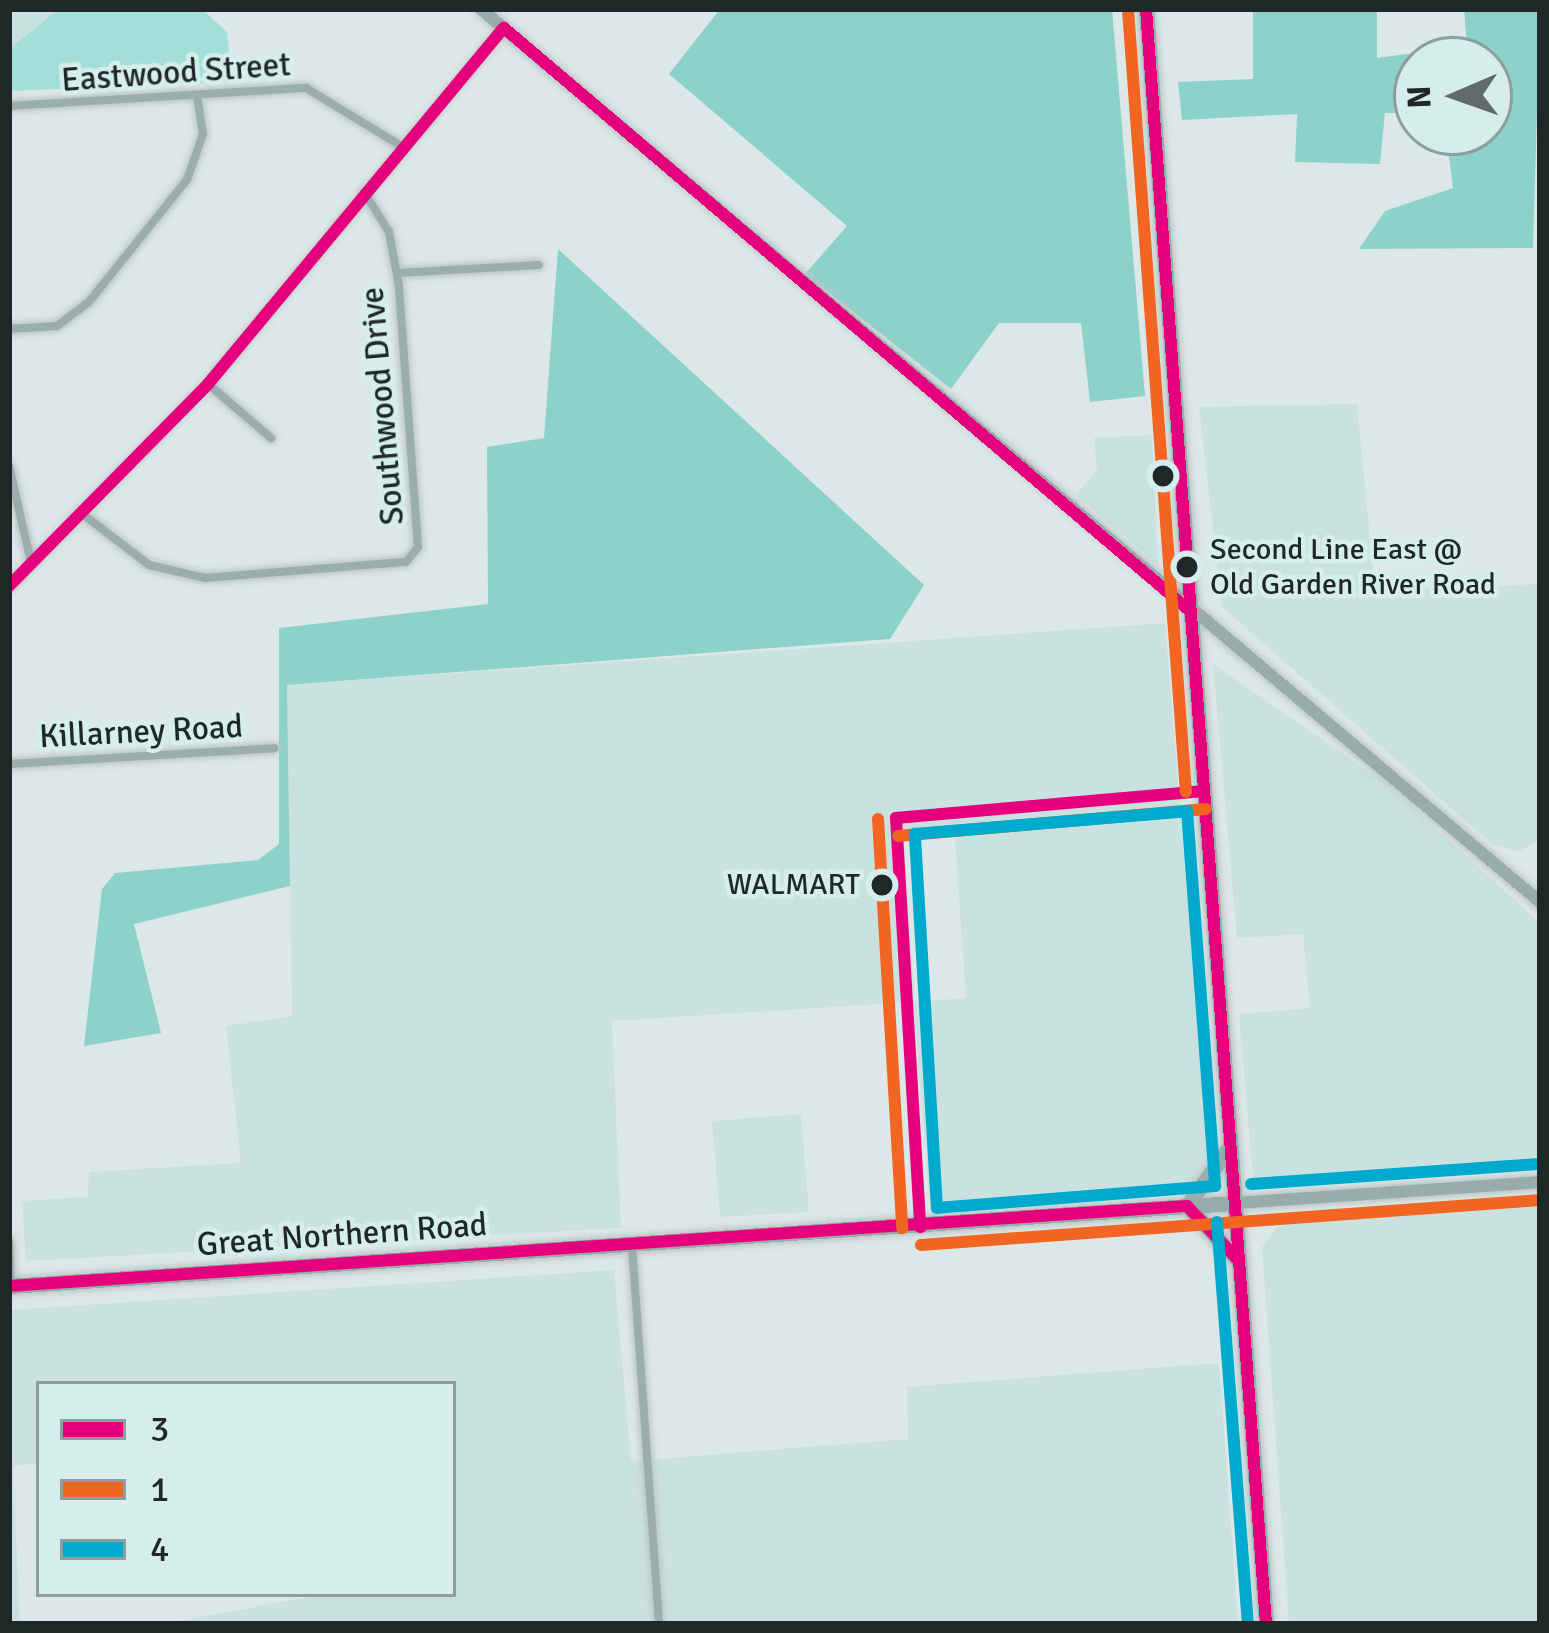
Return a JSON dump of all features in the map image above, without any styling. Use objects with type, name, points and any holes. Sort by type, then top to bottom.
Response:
[{"type":"highway","points":[[1146,9],[1266,1624]]},
{"type":"highway","points":[[1231,1145],[1187,1206],[1239,1261]]},
{"type":"highway","name":"Great Northern Road","points":[[10,1286],[1234,1203]]},
{"type":"main road","points":[[481,9],[1540,902]]},
{"type":"main road","name":"Great Northern Road","points":[[1234,1203],[1540,1181]]},
{"type":"street","points":[[9,586],[208,384],[401,146],[504,28]]},
{"type":"street","name":"Eastwood Street","points":[[9,106],[306,88],[401,146]]},
{"type":"street","points":[[9,328],[57,326],[88,303],[188,180],[203,134],[197,95]]},
{"type":"street","name":"Southwood Drive","points":[[80,512],[126,553],[205,578],[406,562],[418,547],[397,273],[364,192]]},
{"type":"street","points":[[397,273],[539,265]]},
{"type":"street","points":[[208,384],[271,438]]},
{"type":"street","points":[[9,466],[32,562]]},
{"type":"street","name":"Killarney Road","points":[[9,764],[275,748]]},
{"type":"street","points":[[9,1241],[10,1286]]},
{"type":"street","points":[[632,1246],[659,1624]]},
{"type":"shaded area","points":[[9,9],[59,9],[11,50]]},
{"type":"shaded area","points":[[59,9],[202,9],[227,32],[232,82],[9,91],[9,49]]},
{"type":"shaded area","points":[[720,9],[1112,9],[1145,396],[1090,402],[1081,323],[999,323],[951,389],[805,274],[847,226],[669,74]]},
{"type":"shaded area","points":[[1253,9],[1377,9],[1377,58],[1393,56],[1393,113],[1385,113],[1380,164],[1295,162],[1297,114],[1182,120],[1178,82],[1253,79]]},
{"type":"shaded area","points":[[1464,9],[1540,9],[1533,248],[1359,249],[1385,211],[1453,188],[1449,156],[1513,156],[1513,36],[1466,36]]},
{"type":"shaded area","points":[[558,249],[924,585],[890,639],[287,685],[290,886],[134,924],[161,1033],[84,1046],[102,889],[115,873],[258,860],[279,844],[279,628],[488,604],[487,447],[544,438]]},
{"type":"shaded area","points":[[1357,404],[1375,591],[1540,584],[1540,838],[1519,852],[1492,844],[1222,607],[1199,407]]},
{"type":"shaded area","points":[[1152,435],[1158,565],[1076,495],[1097,469],[1094,438]]},
{"type":"shaded area","points":[[1165,623],[1209,1164],[1195,1183],[930,1206],[913,1002],[612,1021],[621,1228],[26,1261],[22,1201],[88,1197],[89,1172],[241,1163],[226,1026],[292,1016],[287,685]],"holes":[[[954,825],[966,998],[915,1002],[903,830]]]},
{"type":"shaded area","points":[[1213,664],[1388,785],[1540,923],[1540,1161],[1253,1178],[1239,1014],[1310,1008],[1303,934],[1237,938]]},
{"type":"shaded area","points":[[801,1114],[809,1212],[720,1217],[712,1121]]},
{"type":"shaded area","points":[[1540,1205],[1540,1624],[1289,1624],[1262,1247],[1280,1224]]},
{"type":"shaded area","points":[[614,1270],[631,1461],[908,1439],[907,1387],[1219,1363],[1238,1624],[164,1624],[309,1597],[456,1597],[456,1381],[36,1381],[36,1463],[13,1466],[20,1624],[9,1624],[9,1310]]},
{"type":"transit line","name":"3","points":[[1146,9],[1266,1624]]},
{"type":"transit line","name":"1","points":[[1128,10],[1186,792]]},
{"type":"transit line","name":"3","points":[[9,586],[208,384],[504,28],[1190,611]]},
{"type":"transit line","name":"3","points":[[896,818],[1204,791]]},
{"type":"transit line","name":"1","points":[[898,836],[1206,809]]},
{"type":"transit line","name":"4","points":[[1187,811],[1215,1186],[937,1208],[915,834],[1187,811]]},
{"type":"transit line","name":"3","points":[[896,818],[920,1227]]},
{"type":"transit line","name":"1","points":[[878,819],[902,1228]]},
{"type":"transit line","name":"4","points":[[1251,1184],[1539,1164]]},
{"type":"transit line","name":"1","points":[[921,1245],[1540,1200]]},
{"type":"transit line","name":"3","points":[[9,1286],[1187,1206],[1239,1261]]},
{"type":"transit line","name":"4","points":[[1217,1222],[1248,1624]]},
{"type":"place","name":"Second Line East @ Old Garden River Road","points":[[1187,567]]},
{"type":"place","name":"WALMART","points":[[882,885]]}]
